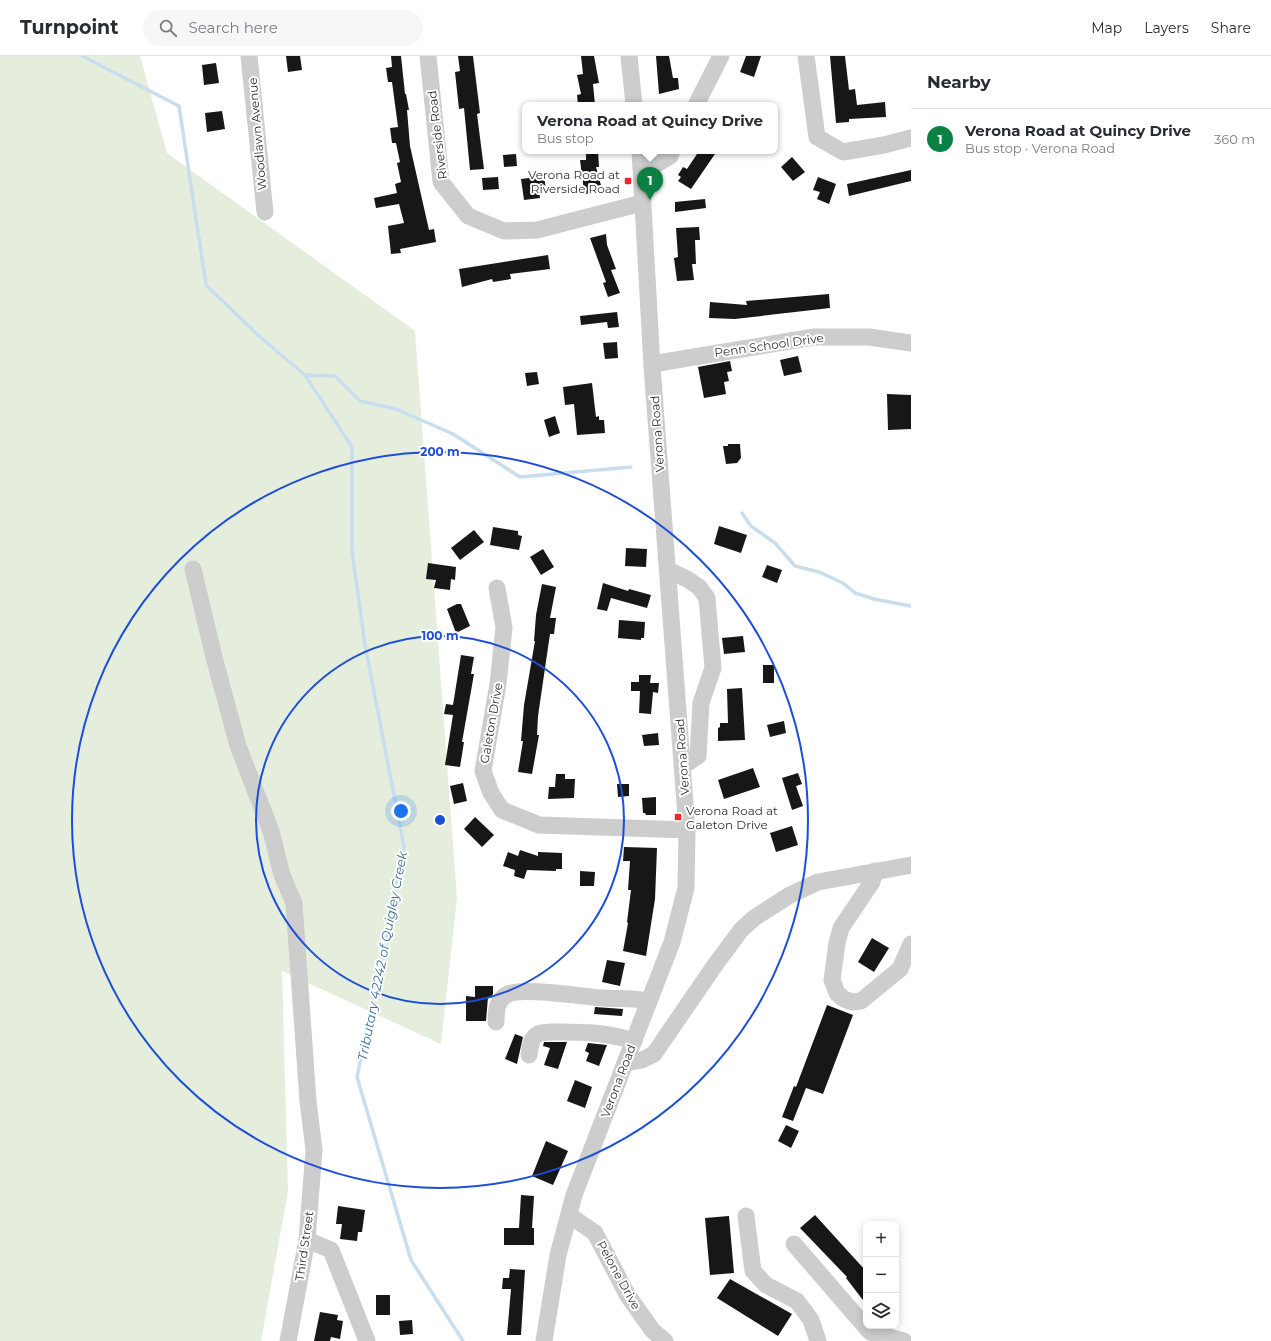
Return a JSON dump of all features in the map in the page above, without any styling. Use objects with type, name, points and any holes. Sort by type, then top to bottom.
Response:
[{"type":"street","name":"Woodlawn Avenue","points":[[249,56],[265,212]]},
{"type":"street","name":"Riverside Road","points":[[428,56],[441,182],[468,216],[504,231],[537,230],[642,203]]},
{"type":"street","points":[[629,56],[634,102]]},
{"type":"street","points":[[698,102],[721,56]]},
{"type":"street","points":[[806,56],[817,137],[843,152],[884,145],[911,138]]},
{"type":"street","name":"Verona Road","points":[[544,1341],[558,1255],[574,1195],[672,942],[686,888],[687,830],[652,364],[640,154]]},
{"type":"street","points":[[642,173],[670,156],[671,154]]},
{"type":"street","name":"Penn School Drive","points":[[652,364],[814,337],[869,337],[911,343]]},
{"type":"street","name":"Third Street","points":[[193,569],[214,657],[238,746],[271,831],[282,875],[294,902],[308,1101],[314,1150],[307,1240],[288,1341]]},
{"type":"street","points":[[668,570],[687,579],[699,587],[707,598],[713,668],[701,703],[698,756],[682,766]]},
{"type":"street","name":"Galeton Drive","points":[[496,588],[504,628],[498,684],[483,771],[491,793],[502,810],[538,825],[687,830]]},
{"type":"street","points":[[625,1063],[642,1060],[654,1054],[714,965],[741,930],[754,918],[769,910],[790,895],[818,882],[911,866]]},
{"type":"street","points":[[875,871],[872,882],[841,928],[836,943],[832,980],[838,993],[844,999],[852,1002],[861,1001],[900,968],[911,944]]},
{"type":"street","points":[[496,1022],[496,1009],[501,999],[511,992],[649,1001]]},
{"type":"street","points":[[528,1055],[530,1045],[534,1037],[539,1034],[550,1032],[592,1032],[615,1036],[634,1042]]},
{"type":"street","name":"Pelone Drive","points":[[569,1215],[596,1233],[628,1296],[653,1331],[665,1341]]},
{"type":"street","points":[[746,1216],[753,1271],[766,1284],[797,1301],[811,1320],[818,1341]]},
{"type":"street","points":[[307,1240],[331,1250],[367,1341]]},
{"type":"street","points":[[794,1244],[870,1332],[904,1341]]},
{"type":"green space","points":[[0,56],[140,56],[167,153],[415,331],[457,898],[441,1044],[282,971],[288,1191],[261,1341],[0,1341]]},
{"type":"building","points":[[286,56],[300,56],[302,70],[288,72]]},
{"type":"building","points":[[391,56],[401,56],[405,94],[409,110],[407,110],[410,146],[429,230],[434,229],[436,242],[400,249],[401,253],[391,254],[388,226],[404,223],[399,204],[376,208],[374,198],[397,193],[395,184],[401,182],[397,163],[400,162],[396,143],[392,143],[390,128],[398,127],[392,82],[388,82],[386,68],[392,67]]},
{"type":"building","points":[[458,56],[473,56],[480,113],[477,114],[484,169],[470,170],[464,108],[459,109],[455,72],[460,71]]},
{"type":"building","points":[[581,56],[594,56],[599,83],[593,84],[595,102],[578,102],[577,95],[581,94],[577,75],[583,74]]},
{"type":"building","points":[[656,56],[669,56],[673,78],[678,78],[679,89],[659,94]]},
{"type":"building","points":[[746,56],[761,56],[754,77],[740,72]]},
{"type":"building","points":[[830,56],[845,56],[849,90],[855,89],[857,105],[885,102],[886,117],[849,119],[849,122],[836,123]]},
{"type":"building","points":[[216,63],[219,83],[204,85],[202,65]]},
{"type":"building","points":[[222,111],[225,129],[207,132],[205,113]]},
{"type":"building","points":[[516,154],[517,166],[504,167],[503,155]]},
{"type":"building","points":[[586,154],[598,154],[599,167],[596,167],[602,189],[586,194],[585,190],[584,191],[580,160],[586,160]]},
{"type":"building","points":[[697,154],[715,154],[691,189],[678,181],[681,177],[678,175],[683,167],[687,169]]},
{"type":"building","points":[[792,157],[805,172],[793,181],[781,167]]},
{"type":"building","points":[[911,170],[911,181],[849,196],[847,184]]},
{"type":"building","points":[[544,176],[546,190],[539,191],[540,198],[524,200],[521,179]]},
{"type":"building","points":[[498,177],[499,189],[483,190],[482,178]]},
{"type":"building","points":[[818,177],[836,184],[829,204],[817,199],[820,192],[813,190]]},
{"type":"building","points":[[705,199],[706,208],[675,212],[675,202]]},
{"type":"building","points":[[699,227],[700,240],[695,240],[696,264],[692,264],[694,280],[677,281],[674,258],[678,257],[676,228]]},
{"type":"building","points":[[606,234],[607,245],[616,269],[611,270],[620,293],[608,297],[603,283],[606,282],[590,238]]},
{"type":"building","points":[[548,255],[550,269],[510,274],[511,279],[493,282],[492,279],[462,287],[459,269]]},
{"type":"building","points":[[829,294],[830,308],[735,319],[709,318],[710,302],[747,305],[746,301]]},
{"type":"building","points":[[617,312],[619,327],[608,328],[607,322],[581,325],[580,316]]},
{"type":"building","points":[[617,342],[618,358],[605,359],[603,343]]},
{"type":"building","points":[[798,356],[802,372],[784,376],[780,360]]},
{"type":"building","points":[[730,361],[732,371],[727,372],[729,381],[724,382],[726,394],[704,398],[698,367]]},
{"type":"building","points":[[537,372],[539,384],[527,386],[525,373]]},
{"type":"building","points":[[592,383],[596,417],[599,416],[599,420],[604,420],[605,433],[577,435],[574,404],[565,405],[563,387]]},
{"type":"building","points":[[887,394],[911,395],[911,429],[888,430]]},
{"type":"building","points":[[555,416],[560,433],[549,437],[544,420]]},
{"type":"building","points":[[728,444],[740,444],[741,458],[737,463],[726,464],[723,446],[728,446]]},
{"type":"building","points":[[719,526],[747,535],[741,553],[714,544]]},
{"type":"building","points":[[493,527],[518,531],[518,535],[522,536],[519,550],[490,545]]},
{"type":"building","points":[[474,530],[484,542],[460,560],[451,548]]},
{"type":"building","points":[[626,548],[647,549],[646,567],[625,566]]},
{"type":"building","points":[[543,549],[554,567],[541,575],[530,557]]},
{"type":"building","points":[[428,563],[456,567],[455,580],[451,579],[450,590],[434,588],[436,580],[426,579]]},
{"type":"building","points":[[767,565],[782,570],[777,583],[762,577]]},
{"type":"building","points":[[603,583],[628,591],[629,589],[651,595],[647,608],[611,598],[607,611],[597,609]]},
{"type":"building","points":[[542,584],[556,587],[550,618],[556,618],[554,634],[550,634],[538,716],[537,735],[539,735],[532,774],[518,772],[523,741],[521,741],[524,705],[535,641],[536,615]]},
{"type":"building","points":[[457,604],[461,604],[470,626],[456,633],[447,609]]},
{"type":"building","points":[[619,620],[645,622],[644,638],[641,638],[641,640],[618,638]]},
{"type":"building","points":[[743,636],[745,652],[724,654],[722,638]]},
{"type":"building","points":[[461,655],[474,657],[471,674],[474,674],[462,742],[464,742],[460,767],[445,765],[453,715],[444,714],[446,704],[453,705]]},
{"type":"building","points":[[763,665],[774,665],[774,683],[763,683]]},
{"type":"building","points":[[639,675],[651,675],[650,683],[659,683],[658,693],[653,692],[651,714],[639,713],[640,691],[631,691],[631,682],[639,682]]},
{"type":"building","points":[[742,688],[745,740],[718,741],[718,728],[720,727],[720,723],[728,723],[727,689]]},
{"type":"building","points":[[784,721],[786,733],[770,737],[767,725]]},
{"type":"building","points":[[658,733],[659,745],[644,746],[642,735]]},
{"type":"building","points":[[753,768],[760,787],[724,799],[718,780]]},
{"type":"building","points":[[798,773],[802,784],[796,786],[803,806],[792,810],[782,778]]},
{"type":"building","points":[[556,774],[565,774],[565,779],[575,779],[574,798],[548,799],[549,787],[555,787]]},
{"type":"building","points":[[463,783],[467,801],[454,804],[450,786]]},
{"type":"building","points":[[617,784],[629,784],[629,796],[618,797]]},
{"type":"building","points":[[656,797],[656,815],[646,815],[643,813],[642,798]]},
{"type":"building","points":[[475,817],[494,835],[482,847],[464,829]]},
{"type":"building","points":[[792,826],[798,845],[776,852],[770,833]]},
{"type":"building","points":[[624,847],[657,848],[655,899],[646,956],[623,951],[628,923],[631,890],[628,890],[630,861],[623,861]]},
{"type":"building","points":[[520,850],[538,856],[538,852],[562,853],[562,869],[556,869],[556,871],[527,870],[524,879],[514,876],[515,870],[503,866],[508,852],[518,856]]},
{"type":"building","points":[[580,871],[595,872],[594,886],[580,886]]},
{"type":"building","points":[[872,938],[889,948],[874,972],[858,962]]},
{"type":"building","points":[[607,960],[625,963],[620,986],[602,982]]},
{"type":"building","points":[[475,986],[493,986],[493,994],[491,997],[488,997],[486,1021],[466,1021],[466,996],[475,997]]},
{"type":"building","points":[[827,1005],[853,1015],[823,1094],[806,1088],[793,1121],[782,1117],[794,1086],[796,1087]]},
{"type":"building","points":[[595,1007],[623,1009],[622,1016],[594,1014]]},
{"type":"building","points":[[515,1034],[523,1037],[517,1064],[505,1059]]},
{"type":"building","points":[[544,1042],[567,1042],[558,1069],[544,1065],[550,1048],[543,1046]]},
{"type":"building","points":[[588,1043],[607,1045],[599,1066],[586,1061],[589,1053],[585,1051]]},
{"type":"building","points":[[575,1080],[592,1087],[585,1108],[567,1101]]},
{"type":"building","points":[[786,1125],[799,1131],[791,1148],[778,1141]]},
{"type":"building","points":[[546,1141],[568,1151],[553,1185],[532,1176]]},
{"type":"building","points":[[521,1195],[534,1196],[532,1228],[534,1228],[534,1245],[504,1245],[504,1228],[519,1228]]},
{"type":"building","points":[[338,1206],[365,1210],[362,1232],[358,1232],[357,1241],[340,1239],[342,1224],[336,1224]]},
{"type":"building","points":[[815,1215],[863,1268],[863,1300],[846,1278],[847,1277],[800,1228]]},
{"type":"building","points":[[729,1216],[734,1273],[710,1275],[705,1218]]},
{"type":"building","points":[[510,1269],[525,1270],[521,1335],[507,1335],[511,1289],[502,1289],[503,1278],[509,1278]]},
{"type":"building","points":[[730,1279],[792,1314],[778,1336],[717,1298]]},
{"type":"building","points":[[376,1295],[390,1295],[390,1315],[376,1315]]},
{"type":"building","points":[[320,1312],[338,1315],[337,1320],[343,1321],[340,1339],[331,1337],[330,1341],[314,1341]]},
{"type":"building","points":[[412,1320],[413,1334],[400,1335],[399,1321]]},
{"type":"waterway","name":"Tributary 42242 of Quigley Creek","points":[[82,56],[179,106],[206,285],[260,337],[305,375],[352,447],[352,551],[365,645],[404,847],[357,1077],[411,1260],[463,1341]]},
{"type":"waterway","points":[[305,375],[335,376],[360,401],[396,409],[453,434],[520,477],[631,467]]},
{"type":"waterway","points":[[742,513],[751,526],[775,543],[795,566],[819,572],[843,583],[855,593],[874,599],[911,606]]},
{"type":"place","name":"Verona Road at Riverside Road","points":[[628,181]]},
{"type":"place","name":"Verona Road at Quincy Drive","points":[[650,200]]},
{"type":"place","name":"Verona Road at Galeton Drive","points":[[678,817]]}]
